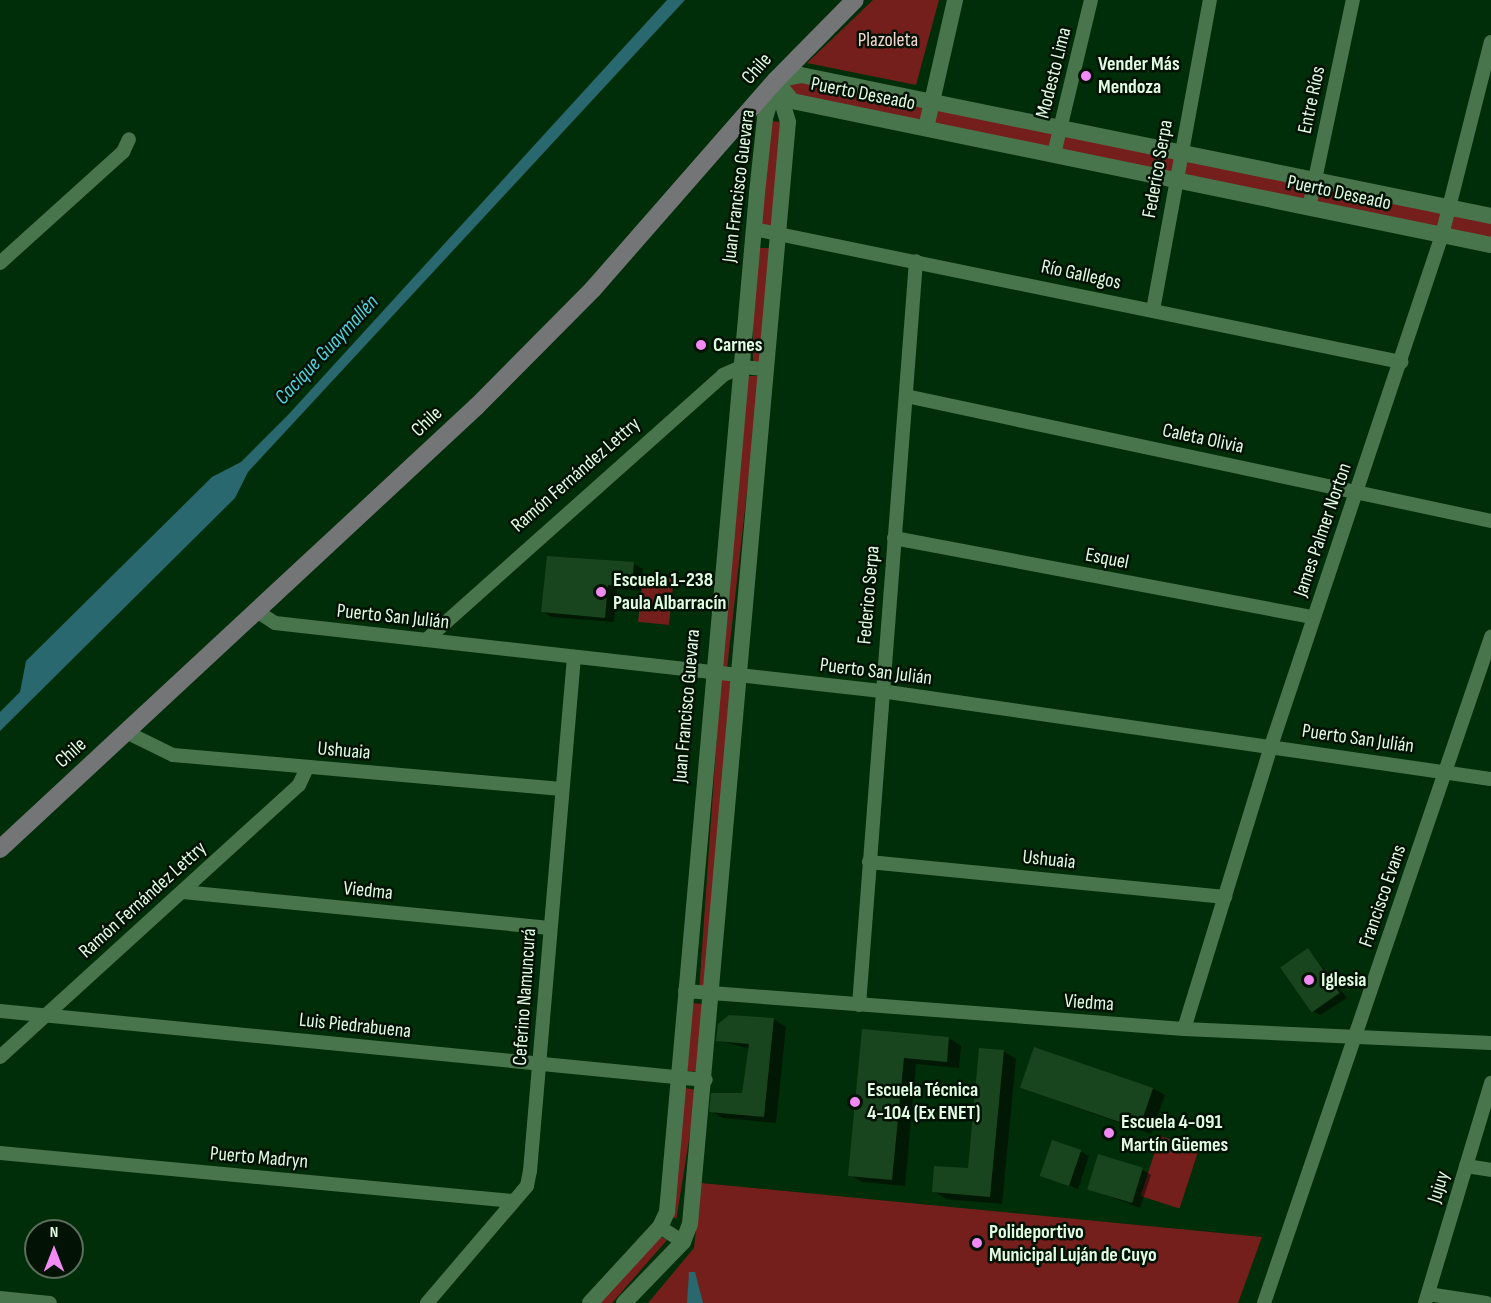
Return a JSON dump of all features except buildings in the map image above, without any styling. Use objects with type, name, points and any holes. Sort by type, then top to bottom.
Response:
[{"type":"main road","name":"Chile","points":[[0,849],[258,612],[593,289],[776,80],[855,0]]},
{"type":"street","points":[[926,128],[955,0]]},
{"type":"street","name":"Modesto Lima","points":[[1054,154],[1091,0]]},
{"type":"street","name":"Federico Serpa","points":[[1153,310],[1210,0]]},
{"type":"street","name":"Entre Ríos","points":[[1310,208],[1353,0]]},
{"type":"street","name":"James Palmer Norton","points":[[1184,1029],[1271,746],[1442,235],[1491,42]]},
{"type":"street","name":"Puerto Deseado","points":[[1491,216],[801,75],[776,80],[792,101],[1491,245]]},
{"type":"street","name":"Juan Francisco Guevara","points":[[590,1303],[660,1227],[666,1212],[679,1079],[684,991],[711,672],[754,229],[765,118],[776,80]]},
{"type":"street","name":"Juan Francisco Guevara","points":[[683,1242],[706,1080],[738,675],[788,123],[776,80]]},
{"type":"street","points":[[0,263],[123,152],[129,139]]},
{"type":"street","name":"Río Gallegos","points":[[754,229],[1401,362]]},
{"type":"street","name":"Federico Serpa","points":[[859,1005],[881,691],[916,261]]},
{"type":"street","points":[[741,367],[766,369]]},
{"type":"street","name":"Ramón Fernández Lettry","points":[[426,640],[714,382],[741,367]]},
{"type":"street","name":"Caleta Olivia","points":[[906,396],[1491,521]]},
{"type":"street","name":"Esquel","points":[[894,538],[1314,617]]},
{"type":"street","name":"Puerto San Julián","points":[[258,612],[275,623],[881,691],[1491,779]]},
{"type":"street","name":"Francisco Evans","points":[[1264,1303],[1491,637]]},
{"type":"street","name":"Ceferino Namuncurá","points":[[427,1303],[527,1186],[540,1065],[549,928],[574,657]]},
{"type":"street","name":"Ushuaia","points":[[128,733],[173,755],[562,789]]},
{"type":"street","name":"Ramón Fernández Lettry","points":[[0,1058],[299,785],[307,768]]},
{"type":"street","name":"Ushuaia","points":[[869,862],[1224,897]]},
{"type":"street","name":"Viedma","points":[[183,892],[549,928]]},
{"type":"street","name":"Viedma","points":[[684,991],[1184,1029],[1355,1039],[1491,1043]]},
{"type":"street","name":"Luis Piedrabuena","points":[[0,1011],[706,1080]]},
{"type":"street","name":"Jujuy","points":[[1426,1299],[1491,1083]]},
{"type":"street","name":"Puerto Madryn","points":[[0,1153],[514,1201]]},
{"type":"street","points":[[1466,1166],[1491,1170]]},
{"type":"street","points":[[624,1303],[683,1242],[660,1227]]},
{"type":"street","points":[[0,1298],[51,1303]]},
{"type":"street","points":[[1426,1299],[1486,1303]]},
{"type":"green space","name":"Plazoleta","points":[[873,0],[939,0],[916,85],[807,63]]},
{"type":"green space","points":[[801,75],[1491,216],[1491,245],[792,101],[776,80]]},
{"type":"green space","points":[[768,121],[782,122],[774,232],[760,231]]},
{"type":"green space","points":[[753,248],[772,248],[772,366],[753,366]]},
{"type":"green space","points":[[741,376],[760,376],[727,669],[713,669]]},
{"type":"green space","points":[[643,575],[674,578],[669,625],[638,622]]},
{"type":"green space","points":[[721,677],[734,678],[712,988],[699,987]]},
{"type":"green space","points":[[691,1003],[704,1004],[699,1072],[686,1071]]},
{"type":"green space","points":[[685,1088],[697,1090],[677,1218],[665,1216]]},
{"type":"green space","points":[[1160,1136],[1199,1149],[1180,1209],[1141,1196]]},
{"type":"green space","name":"Polideportivo Municipal Luján de Cuyo","points":[[701,1183],[1262,1237],[1238,1303],[648,1303],[694,1248]]},
{"type":"green space","points":[[657,1235],[667,1240],[612,1303],[597,1303]]},
{"type":"water","points":[[667,0],[685,0],[248,472],[235,498],[0,731],[0,712],[20,692],[26,661],[212,477],[241,462],[288,415]]},
{"type":"water","points":[[689,1272],[695,1272],[703,1303],[687,1303]]},
{"type":"place","name":"Vender Más Mendoza","points":[[1086,76]]},
{"type":"place","name":"Carnes","points":[[701,345]]},
{"type":"place","name":"Escuela 1-238 Paula Albarracín","points":[[601,592]]},
{"type":"place","name":"Iglesia","points":[[1309,980]]},
{"type":"place","name":"Escuela Técnica 4-104 (Ex ENET)","points":[[855,1102]]},
{"type":"place","name":"Escuela 4-091 Martín Güemes","points":[[1109,1133]]},
{"type":"place","name":"Polideportivo Municipal Luján de Cuyo","points":[[977,1243]]},
{"type":"water label","name":"Cacique Guaymallén","points":[[327,350]]}]
